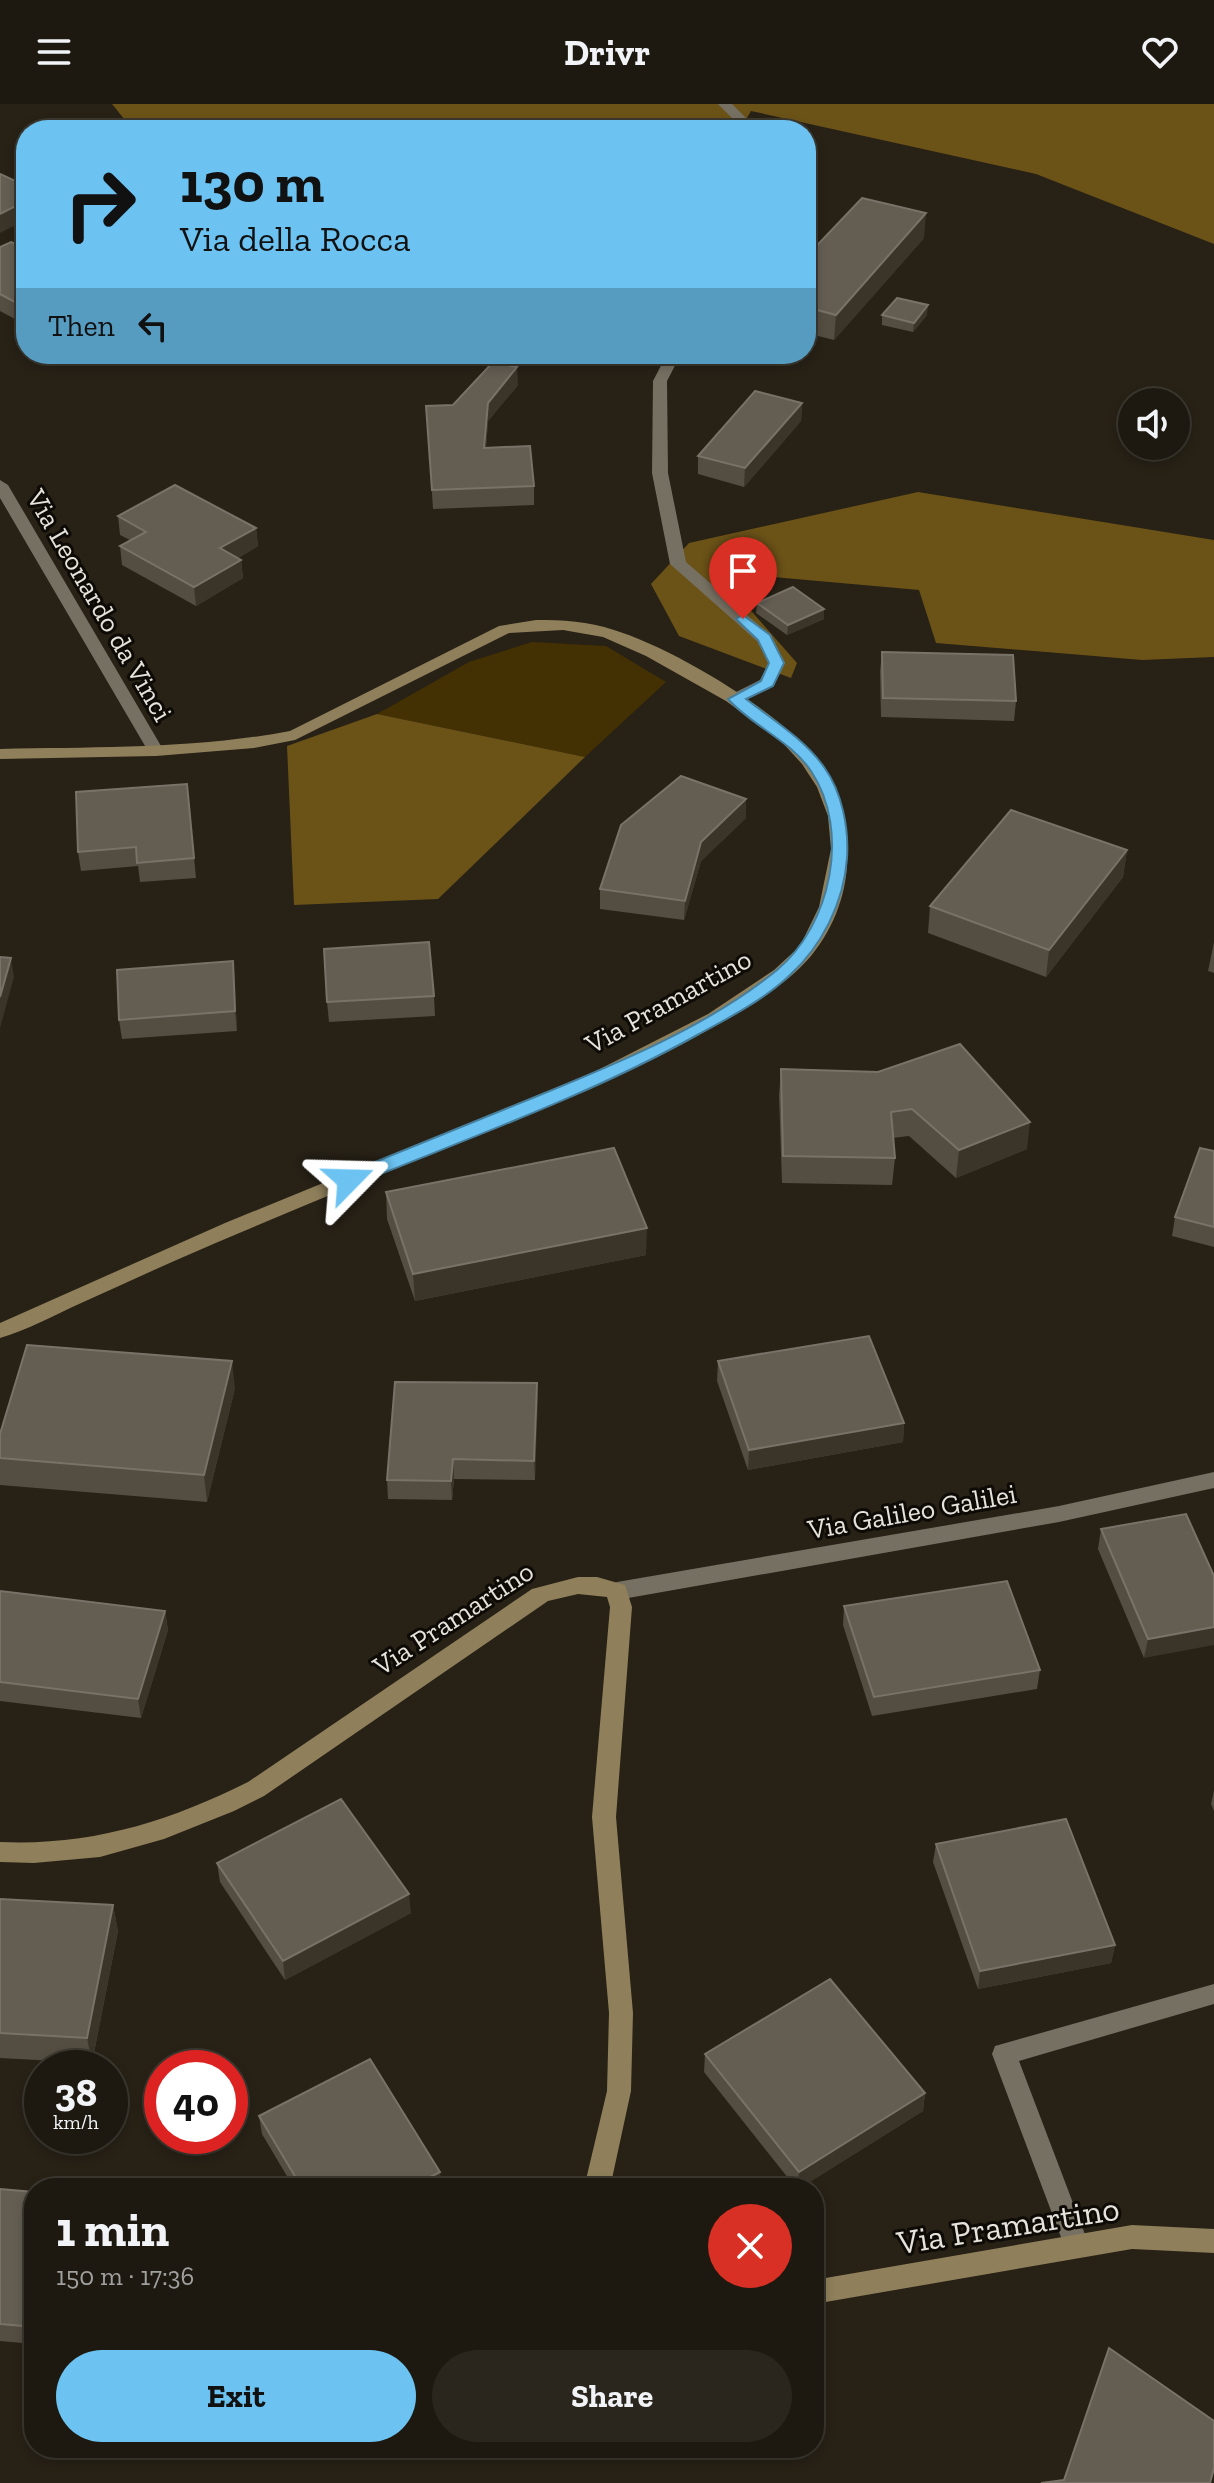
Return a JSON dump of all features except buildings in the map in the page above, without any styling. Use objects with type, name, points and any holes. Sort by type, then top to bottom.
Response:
[{"type":"street","points":[[725,104],[741,120]]},
{"type":"street","points":[[669,364],[660,381],[660,473],[678,564],[764,638],[777,663],[767,683],[736,699]]},
{"type":"street","name":"Via Leonardo da Vinci","points":[[0,485],[156,751]]},
{"type":"street","name":"Via Pramartino","points":[[0,754],[156,751],[254,743],[295,735],[505,629],[532,625],[601,629],[627,638],[736,699],[800,749],[819,770],[833,804],[841,836],[838,868],[829,904],[812,941],[783,973],[718,1016],[633,1064],[264,1214],[0,1331]]},
{"type":"street","name":"Via Galileo Galilei","points":[[617,1591],[1059,1514],[1214,1480]]},
{"type":"street","name":"Via Pramartino","points":[[0,1852],[88,1849],[153,1835],[209,1813],[256,1789],[540,1595],[566,1584],[598,1584],[617,1591]]},
{"type":"street","points":[[599,2178],[619,2091],[621,2013],[604,1817],[621,1607],[617,1591]]},
{"type":"street","points":[[1076,2245],[1004,2054],[1214,1994]]},
{"type":"street","name":"Via Pramartino","points":[[824,2290],[1132,2237],[1214,2241]]},
{"type":"shaded area","points":[[112,104],[1214,104],[1214,244],[1036,174],[816,125],[816,120],[792,120],[751,111],[746,120],[125,120]]},
{"type":"shaded area","points":[[918,492],[1214,540],[1214,657],[1142,660],[936,643],[919,590],[752,575],[746,605],[797,663],[791,678],[679,636],[651,584],[689,543]]},
{"type":"shaded area","points":[[532,642],[606,646],[666,682],[585,757],[377,714],[469,662]]},
{"type":"shaded area","points":[[377,714],[585,757],[438,899],[294,905],[287,746]]},
{"type":"route","points":[[349,1180],[633,1064],[718,1016],[783,973],[812,941],[829,904],[838,868],[841,836],[833,804],[819,770],[800,749],[736,699],[767,683],[777,663],[764,638],[743,619]]}]
